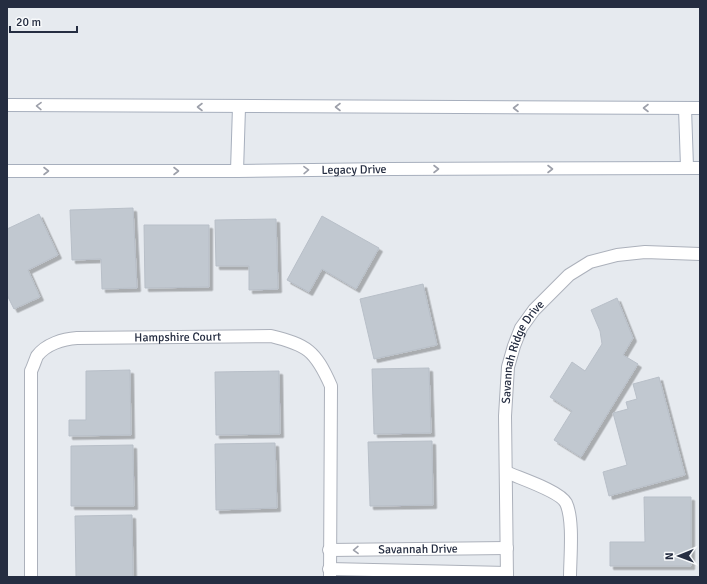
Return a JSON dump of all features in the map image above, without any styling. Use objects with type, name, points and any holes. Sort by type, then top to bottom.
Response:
[{"type":"street","points":[[7,105],[700,108]]},
{"type":"street","points":[[237,171],[239,107]]},
{"type":"street","points":[[685,108],[687,168]]},
{"type":"street","name":"Legacy Drive","points":[[7,171],[700,168]]},
{"type":"street","name":"Savannah Ridge Drive","points":[[507,575],[505,416],[508,367],[521,328],[534,310],[569,275],[590,262],[617,255],[645,252],[700,254]]},
{"type":"street","name":"Hampshire Court","points":[[31,577],[31,371],[37,356],[45,349],[64,339],[77,338],[270,336],[294,341],[306,348],[316,358],[324,371],[330,386],[329,573]]},
{"type":"street","points":[[506,472],[543,487],[566,502],[570,518],[570,577]]},
{"type":"street","name":"Savannah Drive","points":[[329,550],[507,548]]},
{"type":"street","name":"Savannah Drive","points":[[329,573],[507,575]]},
{"type":"building","points":[[133,208],[137,288],[102,289],[101,259],[72,260],[70,210]]},
{"type":"building","points":[[39,214],[58,255],[28,270],[40,297],[14,309],[7,295],[7,229]]},
{"type":"building","points":[[322,216],[379,248],[356,289],[322,269],[309,292],[287,280]]},
{"type":"building","points":[[276,219],[278,289],[249,290],[249,266],[216,266],[215,220]]},
{"type":"building","points":[[144,225],[209,225],[209,287],[145,288]]},
{"type":"building","points":[[423,284],[437,345],[374,359],[360,299]]},
{"type":"building","points":[[617,298],[633,338],[623,355],[638,364],[581,457],[554,440],[572,411],[550,397],[572,362],[585,371],[602,344],[600,331],[591,310]]},
{"type":"building","points":[[429,368],[431,433],[374,434],[372,369]]},
{"type":"building","points":[[130,370],[131,435],[69,436],[69,420],[86,420],[86,371]]},
{"type":"building","points":[[279,371],[280,434],[216,435],[215,372]]},
{"type":"building","points":[[659,377],[685,475],[609,496],[603,472],[627,465],[613,413],[628,409],[626,402],[637,399],[633,384]]},
{"type":"building","points":[[432,441],[433,505],[370,506],[368,442]]},
{"type":"building","points":[[275,443],[277,508],[216,510],[215,444]]},
{"type":"building","points":[[133,445],[134,506],[71,506],[71,446]]},
{"type":"building","points":[[644,497],[691,497],[691,566],[610,566],[610,542],[645,542]]},
{"type":"building","points":[[132,515],[133,577],[76,577],[75,516]]}]
